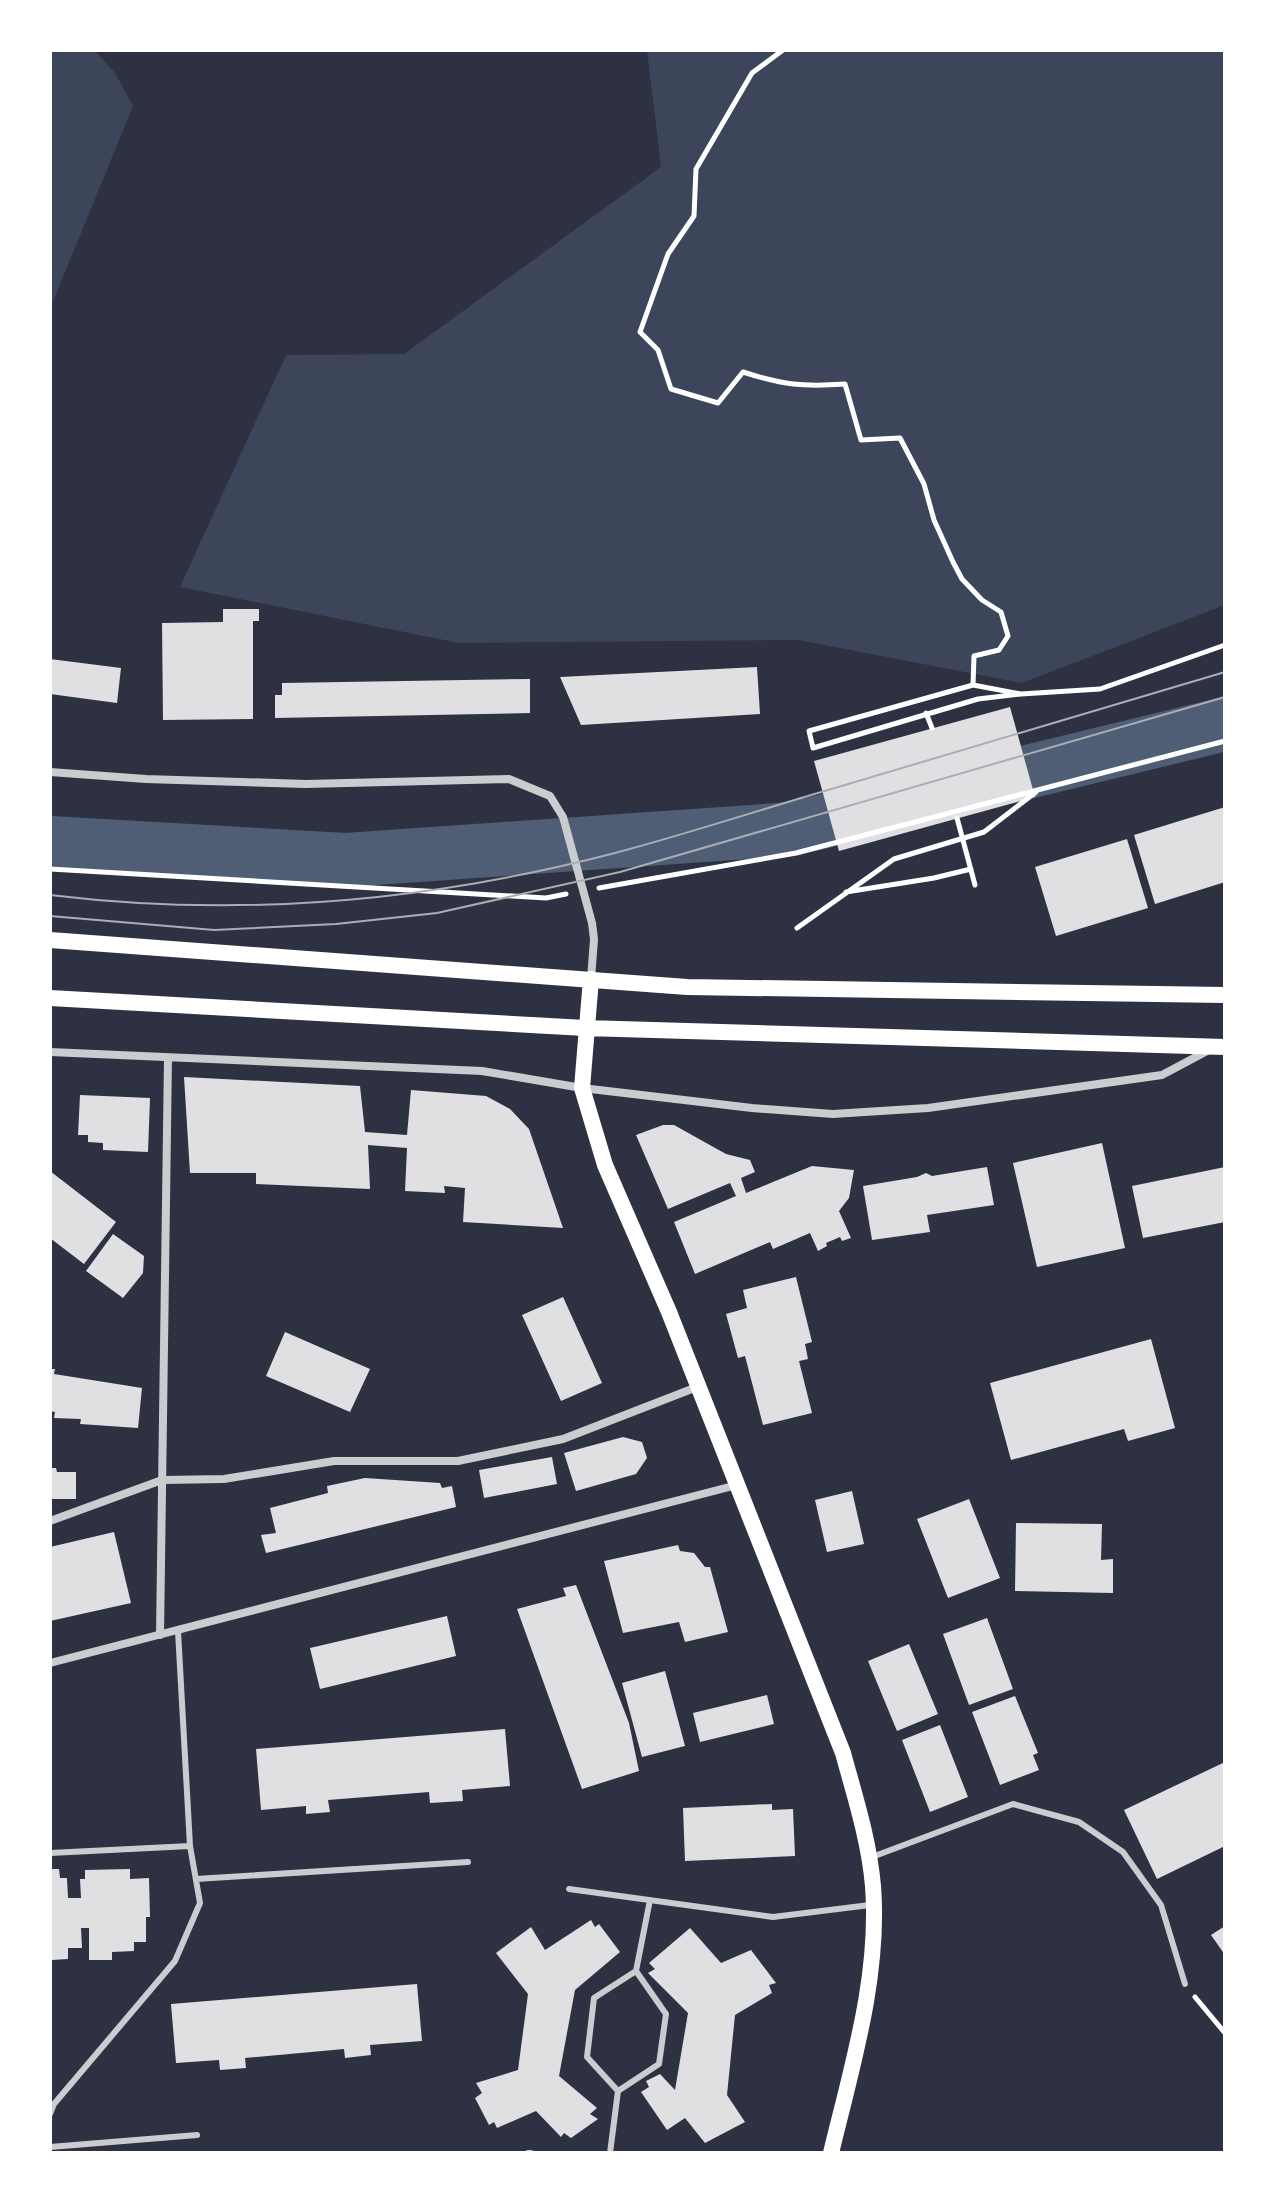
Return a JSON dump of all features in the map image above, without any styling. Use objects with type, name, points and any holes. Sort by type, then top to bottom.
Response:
[{"type":"main road","points":[[50,940],[687,987],[1225,995]]},
{"type":"main road","points":[[591,979],[582,1088],[605,1165],[669,1312],[843,1753],[869,1858],[874,1904],[870,1971],[863,2019],[831,2153]]},
{"type":"main road","points":[[50,998],[585,1028],[1220,1047]]},
{"type":"street","points":[[50,772],[146,779],[306,784],[509,779],[550,796],[563,817],[592,923],[591,979]]},
{"type":"street","points":[[50,1052],[482,1071],[582,1088],[833,1114],[928,1108],[1162,1075],[1220,1047]]},
{"type":"street","points":[[160,1635],[168,1058]]},
{"type":"street","points":[[50,1521],[162,1480],[224,1479],[334,1461],[458,1461],[563,1439],[697,1387]]},
{"type":"street","points":[[50,1663],[738,1485]]},
{"type":"lane","points":[[50,2114],[54,2104],[175,1961],[200,1903],[190,1846],[178,1631]]},
{"type":"lane","points":[[869,1858],[1013,1804],[1079,1822],[1123,1852],[1161,1905],[1185,1984]]},
{"type":"lane","points":[[50,1853],[190,1846]]},
{"type":"lane","points":[[196,1879],[468,1862]]},
{"type":"lane","points":[[569,1889],[773,1917],[874,1904]]},
{"type":"lane","points":[[610,2153],[618,2091],[659,2064],[666,2014],[636,1971],[650,1900]]},
{"type":"lane","points":[[618,2091],[587,2057],[594,1998],[636,1971]]},
{"type":"lane","points":[[50,2147],[197,2135]]},
{"type":"path","points":[[783,50],[752,73],[696,169],[694,216],[668,254],[640,332],[658,350],[671,389],[718,403],[743,372],[778,383],[806,387],[845,384],[861,440],[900,438],[924,484],[934,520],[962,579],[982,600],[1001,612],[1008,636],[999,650],[974,656],[973,685]]},
{"type":"path","points":[[1021,694],[973,685],[809,731],[813,748],[978,699],[1100,689],[1225,645]]},
{"type":"path","points":[[926,713],[932,728]]},
{"type":"path","points":[[593,890],[796,853],[1225,741]]},
{"type":"path","points":[[797,928],[894,859],[984,832],[1039,790]]},
{"type":"path","points":[[957,818],[975,885]]},
{"type":"path","points":[[50,869],[546,898],[577,892]]},
{"type":"path","points":[[844,892],[971,869]]},
{"type":"path","points":[[1185,1984],[1225,2033]]},
{"type":"shaded area","points":[[50,50],[94,50],[115,73],[133,106],[50,309]]},
{"type":"shaded area","points":[[647,50],[1225,50],[1225,605],[1022,683],[798,640],[459,643],[180,587],[286,355],[404,354],[661,167]]},
{"type":"building","points":[[223,609],[259,609],[259,621],[253,621],[253,719],[163,720],[162,623],[223,622]]},
{"type":"building","points":[[50,659],[121,668],[117,703],[50,694]]},
{"type":"building","points":[[757,667],[760,714],[581,725],[560,677]]},
{"type":"building","points":[[530,679],[530,713],[275,718],[275,695],[282,695],[282,683]]},
{"type":"building","points":[[1010,707],[1035,797],[839,851],[814,761]]},
{"type":"building","points":[[1225,807],[1225,882],[1155,904],[1134,835]]},
{"type":"building","points":[[1127,839],[1148,908],[1056,936],[1035,867]]},
{"type":"building","points":[[184,1077],[360,1086],[365,1132],[407,1135],[411,1090],[486,1096],[510,1109],[529,1129],[563,1228],[463,1222],[465,1188],[444,1186],[445,1193],[405,1191],[407,1148],[368,1145],[370,1189],[256,1184],[256,1173],[190,1173]]},
{"type":"building","points":[[80,1095],[150,1098],[148,1152],[103,1150],[103,1143],[88,1142],[88,1135],[78,1135]]},
{"type":"building","points":[[663,1125],[674,1125],[726,1154],[750,1160],[755,1172],[741,1178],[746,1193],[812,1166],[854,1170],[849,1198],[839,1211],[851,1238],[842,1241],[840,1237],[826,1243],[827,1246],[818,1251],[810,1233],[773,1249],[770,1242],[695,1274],[674,1222],[736,1196],[730,1183],[668,1209],[636,1135]]},
{"type":"building","points":[[1102,1143],[1125,1248],[1037,1267],[1013,1163]]},
{"type":"building","points":[[987,1167],[994,1205],[927,1215],[930,1232],[872,1240],[863,1186],[926,1173],[932,1176]]},
{"type":"building","points":[[1225,1167],[1225,1222],[1143,1238],[1132,1186]]},
{"type":"building","points":[[50,1171],[116,1222],[84,1264],[50,1238]]},
{"type":"building","points":[[113,1234],[144,1256],[143,1273],[123,1298],[86,1271]]},
{"type":"building","points":[[796,1277],[812,1342],[805,1344],[808,1359],[799,1361],[812,1413],[763,1425],[745,1356],[738,1358],[726,1314],[747,1308],[743,1290]]},
{"type":"building","points":[[563,1297],[602,1383],[561,1401],[522,1315]]},
{"type":"building","points":[[285,1332],[370,1369],[350,1412],[266,1376]]},
{"type":"building","points":[[1151,1339],[1175,1428],[1128,1441],[1124,1429],[1011,1460],[990,1383]]},
{"type":"building","points":[[50,1369],[55,1369],[54,1374],[142,1388],[138,1428],[80,1424],[81,1419],[54,1418],[55,1412],[50,1411]]},
{"type":"building","points":[[623,1437],[642,1442],[647,1458],[636,1474],[576,1491],[564,1453]]},
{"type":"building","points":[[552,1457],[557,1484],[484,1498],[479,1470]]},
{"type":"building","points":[[50,1468],[56,1468],[57,1472],[76,1472],[76,1499],[50,1499]]},
{"type":"building","points":[[365,1478],[440,1483],[442,1488],[452,1486],[456,1507],[266,1553],[261,1535],[276,1533],[270,1508],[328,1493],[327,1486]]},
{"type":"building","points":[[852,1491],[864,1544],[827,1552],[815,1500]]},
{"type":"building","points":[[969,1499],[1000,1578],[948,1598],[917,1519]]},
{"type":"building","points":[[1016,1523],[1102,1524],[1101,1560],[1113,1559],[1113,1593],[1015,1591]]},
{"type":"building","points":[[114,1532],[131,1603],[50,1621],[50,1547]]},
{"type":"building","points":[[678,1545],[680,1551],[694,1553],[705,1567],[710,1567],[728,1632],[685,1642],[679,1622],[623,1633],[604,1561]]},
{"type":"building","points":[[576,1585],[629,1723],[639,1771],[582,1789],[517,1609],[566,1596],[563,1588]]},
{"type":"building","points":[[447,1616],[456,1656],[320,1689],[310,1648]]},
{"type":"building","points":[[987,1618],[1013,1689],[969,1705],[943,1634]]},
{"type":"building","points":[[909,1644],[938,1714],[897,1731],[868,1661]]},
{"type":"building","points":[[665,1671],[685,1746],[642,1757],[622,1683]]},
{"type":"building","points":[[767,1695],[774,1724],[700,1742],[693,1713]]},
{"type":"building","points":[[1015,1696],[1038,1753],[1033,1755],[1039,1770],[1000,1785],[972,1712]]},
{"type":"building","points":[[940,1725],[968,1797],[930,1812],[902,1740]]},
{"type":"building","points":[[505,1729],[510,1786],[462,1790],[463,1801],[430,1803],[429,1792],[328,1800],[330,1812],[306,1814],[306,1806],[261,1810],[256,1749]]},
{"type":"building","points":[[1225,1762],[1225,1846],[1157,1879],[1124,1810]]},
{"type":"building","points":[[772,1804],[772,1810],[793,1809],[795,1856],[685,1861],[683,1808]]},
{"type":"building","points":[[50,1869],[59,1869],[60,1878],[67,1878],[68,1898],[81,1898],[80,1879],[85,1879],[85,1870],[130,1869],[130,1879],[149,1878],[150,1917],[146,1917],[146,1942],[134,1942],[134,1951],[112,1952],[112,1960],[89,1960],[89,1928],[81,1928],[82,1948],[68,1948],[68,1959],[52,1960]]},
{"type":"building","points":[[591,1920],[595,1927],[599,1924],[620,1952],[575,1990],[559,2076],[597,2108],[590,2114],[598,2119],[571,2138],[564,2133],[561,2137],[536,2111],[497,2128],[494,2122],[489,2125],[475,2098],[482,2093],[476,2083],[518,2070],[528,1994],[496,1953],[531,1927],[545,1950]]},
{"type":"building","points":[[1225,1926],[1225,1955],[1211,1935]]},
{"type":"building","points":[[690,1928],[721,1963],[751,1950],[776,1983],[769,1985],[772,1993],[735,2015],[727,2095],[745,2122],[705,2143],[685,2118],[667,2130],[641,2092],[649,2087],[646,2081],[660,2074],[675,2090],[688,2013],[648,1973],[655,1969],[649,1963]]},
{"type":"building","points":[[417,1984],[422,2041],[370,2045],[371,2055],[345,2058],[344,2049],[245,2058],[246,2068],[220,2070],[219,2060],[176,2063],[171,2004]]},
{"type":"waterway","points":[[50,843],[346,860],[792,829],[1225,724]]},
{"type":"tram line","points":[[50,895],[192,905],[334,901],[476,883],[546,870],[640,846],[1225,672]]},
{"type":"tram line","points":[[50,916],[214,930],[336,924],[437,913],[620,872],[1225,697]]}]
